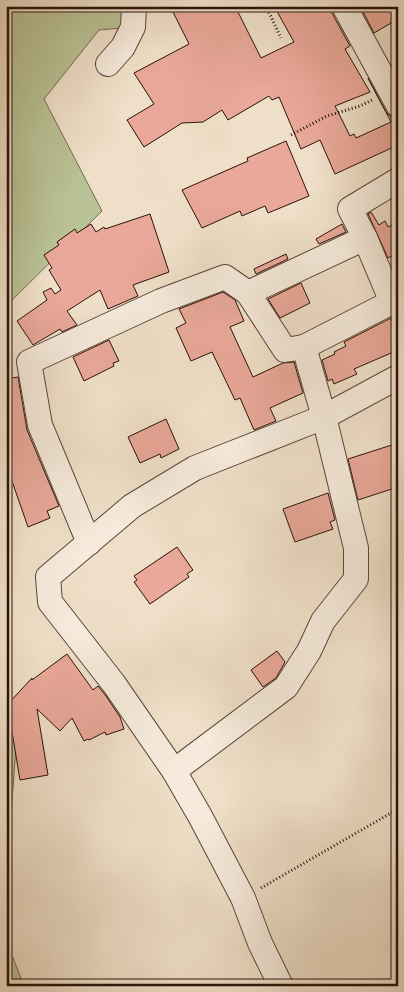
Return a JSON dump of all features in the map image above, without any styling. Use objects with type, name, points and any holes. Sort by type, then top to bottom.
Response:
[{"type":"street","points":[[108,64],[123,47],[133,27],[134,6]]},
{"type":"street","points":[[344,6],[394,98]]},
{"type":"street","points":[[89,543],[40,424],[28,362],[161,301],[225,277],[248,293],[285,350],[304,347],[392,302],[365,238],[350,209],[398,180]]},
{"type":"street","points":[[248,293],[365,238]]},
{"type":"street","points":[[174,771],[286,687],[309,651],[323,621],[356,579],[356,548],[324,417],[304,347]]},
{"type":"street","points":[[281,986],[260,943],[244,898],[200,816],[174,771],[114,684],[50,602],[48,577],[132,506],[195,468],[324,417],[398,377]]},
{"type":"path","points":[[266,6],[281,38]]},
{"type":"path","points":[[291,135],[328,116],[394,98]]},
{"type":"path","points":[[244,898],[398,809]]},
{"type":"green space","points":[[6,6],[131,6],[133,27],[99,30],[44,99],[102,211],[6,306]]},
{"type":"green space","points":[[6,658],[16,747],[11,816],[6,824]]},
{"type":"green space","points":[[6,940],[24,986],[6,986]]},
{"type":"building","points":[[170,6],[235,6],[261,58],[294,42],[274,6],[330,6],[350,46],[345,49],[370,92],[335,106],[350,136],[354,134],[356,138],[391,122],[368,78],[386,112],[391,117],[398,119],[398,145],[335,174],[320,140],[301,149],[279,97],[272,100],[269,96],[228,120],[222,110],[203,122],[182,123],[144,147],[127,120],[154,104],[134,73],[189,44]]},
{"type":"building","points":[[360,6],[398,6],[398,19],[374,33]]},
{"type":"building","points":[[286,141],[309,196],[268,213],[265,206],[242,216],[240,211],[202,228],[182,190],[248,161],[247,158]]},
{"type":"building","points":[[371,212],[379,225],[385,221],[388,227],[398,222],[398,253],[388,258],[368,214]]},
{"type":"building","points":[[150,214],[169,272],[133,285],[138,296],[108,309],[100,290],[67,311],[77,325],[62,332],[60,329],[33,345],[17,321],[47,300],[43,292],[51,288],[55,294],[61,290],[49,270],[52,268],[44,255],[59,245],[57,242],[75,229],[77,233],[91,224],[96,232],[104,227],[105,229]]},
{"type":"building","points":[[342,224],[346,232],[319,244],[316,239]]},
{"type":"building","points":[[286,254],[288,259],[256,274],[254,269]]},
{"type":"building","points":[[301,283],[310,303],[280,318],[268,299]]},
{"type":"building","points":[[223,292],[235,300],[244,321],[230,327],[253,377],[283,363],[294,362],[303,393],[270,408],[276,421],[254,430],[240,398],[235,400],[212,352],[191,361],[176,328],[186,323],[179,309]]},
{"type":"building","points":[[391,318],[393,322],[398,320],[398,350],[354,369],[357,374],[334,384],[332,379],[328,381],[322,360],[346,346],[344,342]]},
{"type":"building","points":[[109,340],[119,361],[113,363],[114,366],[84,381],[73,357]]},
{"type":"building","points":[[18,377],[27,430],[59,506],[47,511],[50,518],[28,527],[6,464],[6,379]]},
{"type":"building","points":[[166,419],[179,449],[161,458],[160,454],[140,463],[128,437]]},
{"type":"building","points":[[398,443],[398,487],[358,500],[348,459]]},
{"type":"building","points":[[328,493],[335,520],[330,522],[333,529],[295,542],[283,509]]},
{"type":"building","points":[[177,547],[193,570],[187,574],[189,577],[150,604],[134,582],[137,580],[134,576]]},
{"type":"building","points":[[277,651],[285,662],[276,678],[263,687],[251,670]]},
{"type":"building","points":[[67,654],[93,690],[98,686],[106,696],[120,717],[124,729],[106,735],[105,732],[84,741],[72,718],[60,731],[37,709],[48,775],[20,780],[11,726],[6,730],[6,706],[32,678],[32,680]]}]
